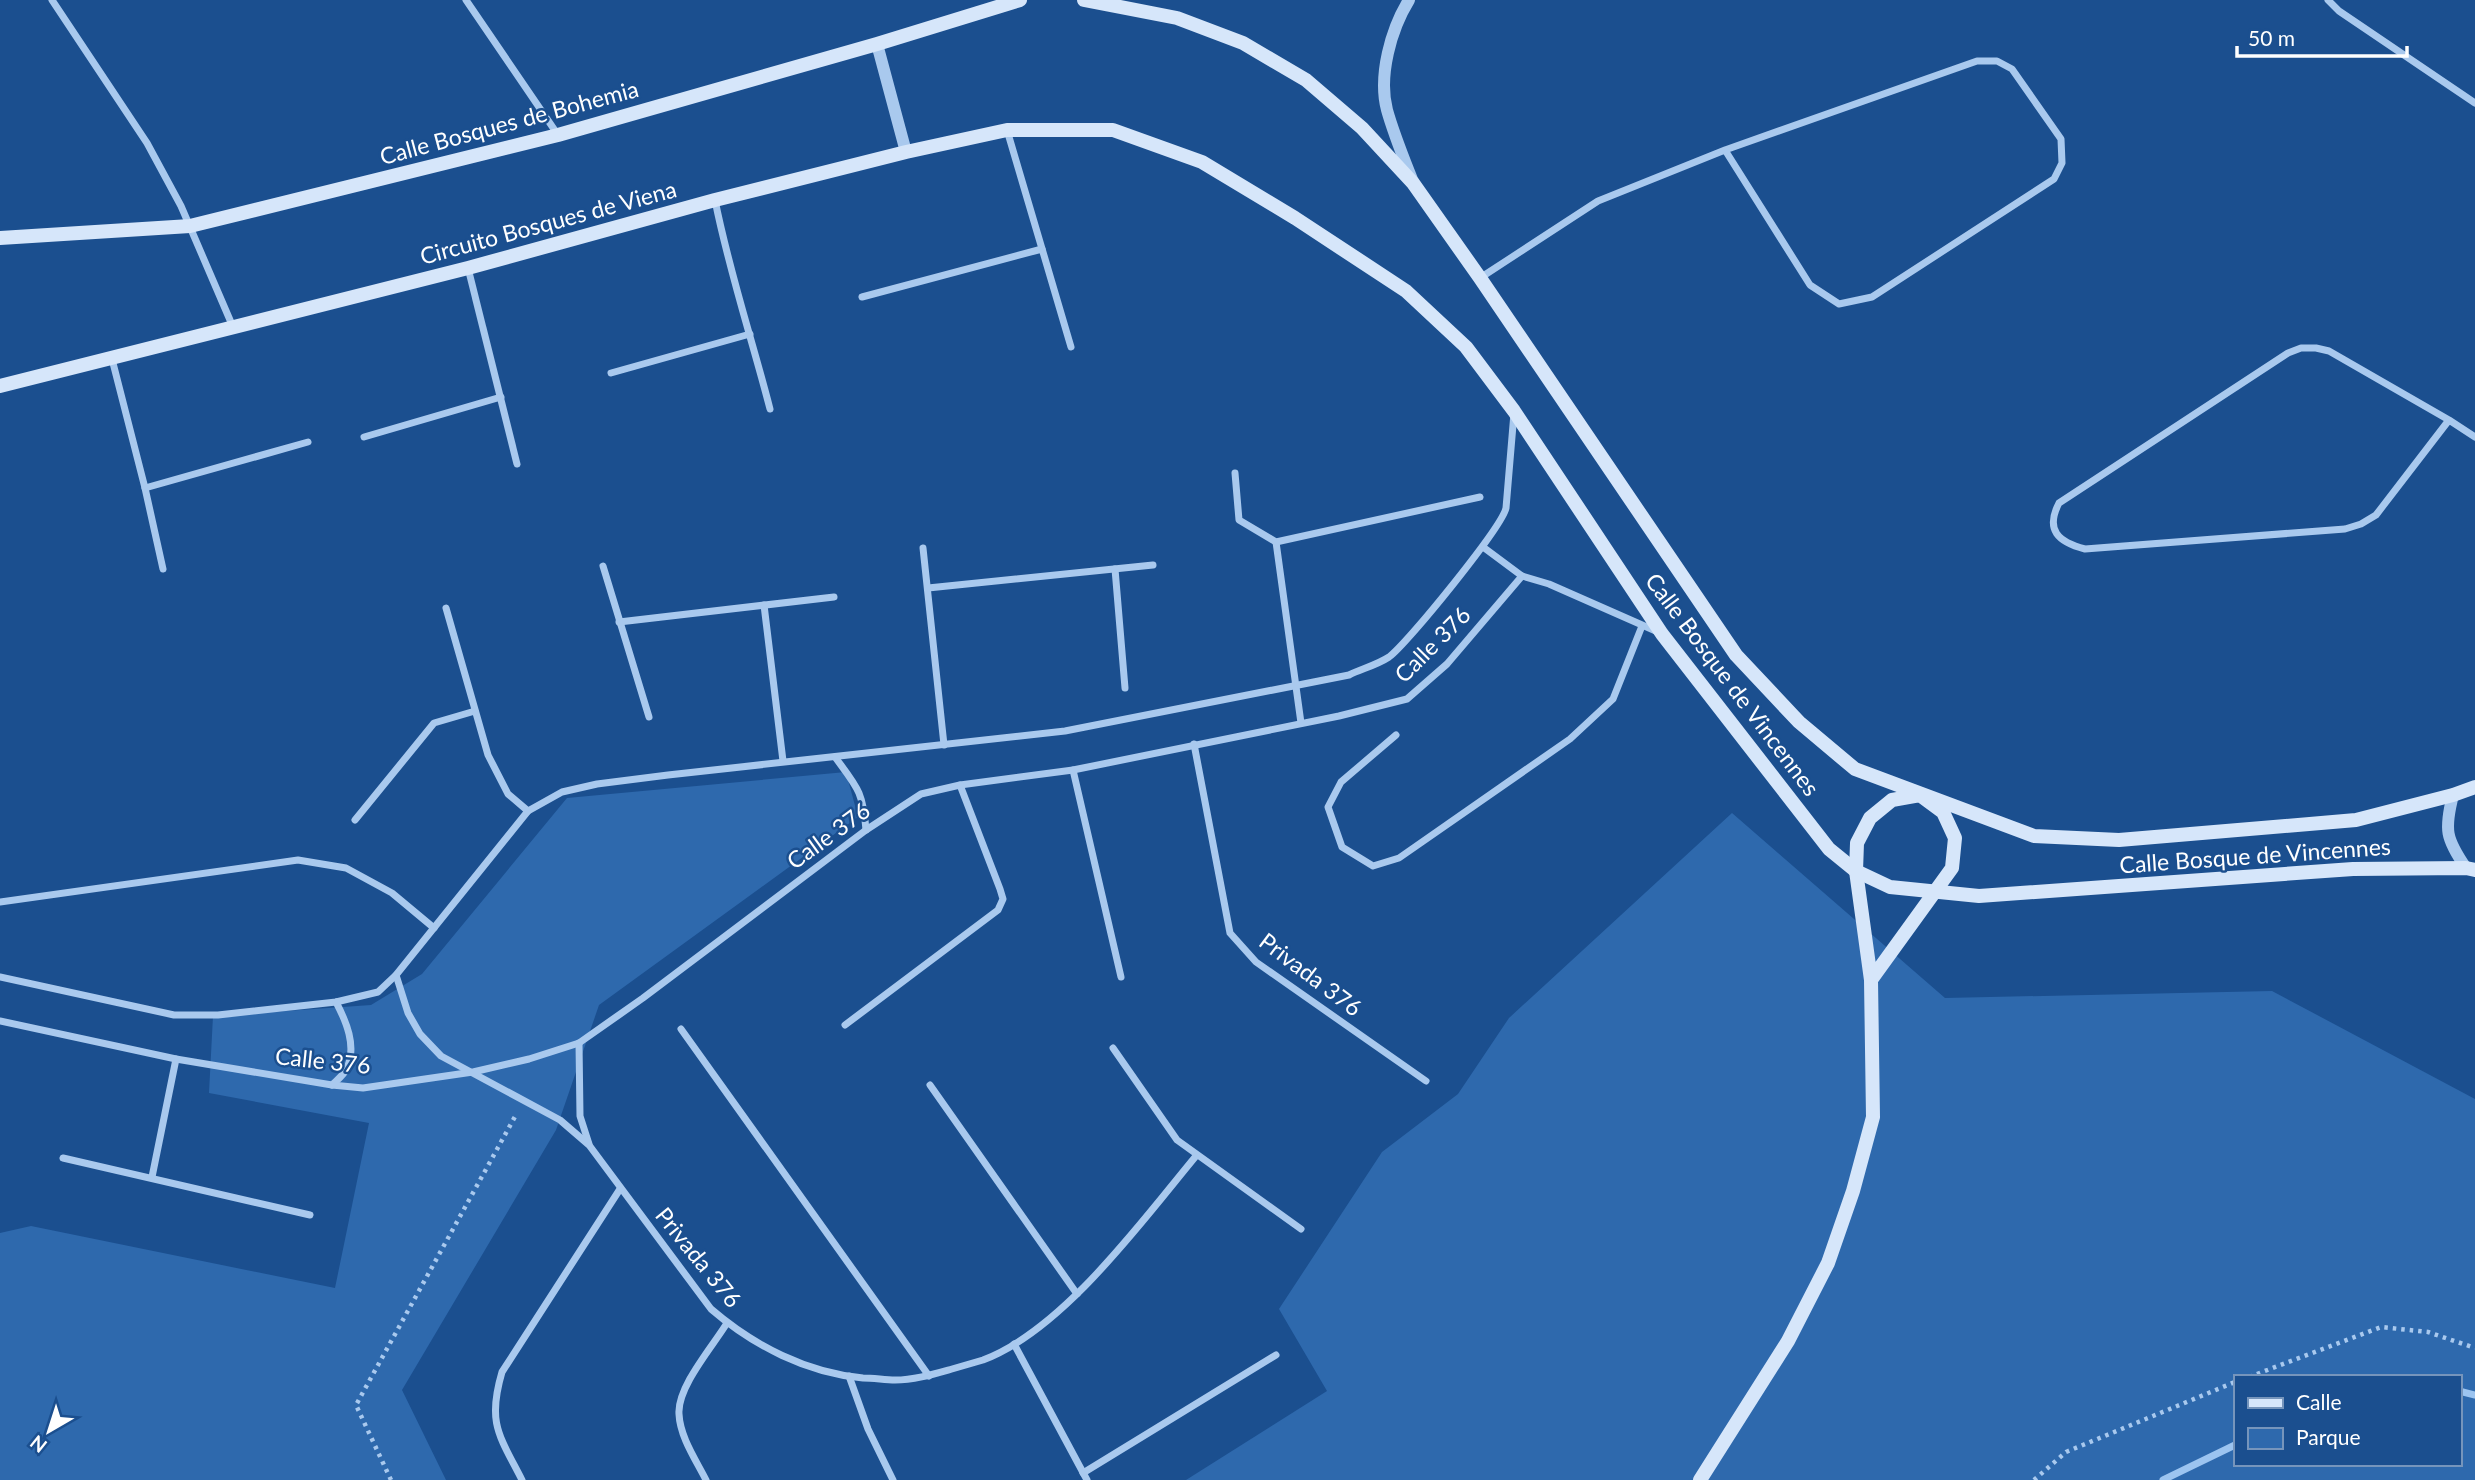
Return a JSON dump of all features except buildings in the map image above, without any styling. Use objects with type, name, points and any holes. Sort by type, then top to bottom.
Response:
[{"type":"main road","name":"Calle Bosques de Bohemia","points":[[0,238],[190,226],[558,135],[877,44],[1020,0]]},
{"type":"main road","points":[[1084,0],[1177,19],[1243,43],[1306,80],[1363,128],[1413,183]]},
{"type":"main road","name":"Circuito Bosques de Viena","points":[[0,386],[468,268],[715,200],[906,152],[1007,130],[1112,130]]},
{"type":"main road","name":"Calle Bosque de Vincennes","points":[[1112,130],[1202,162],[1406,290],[1466,347],[1514,411],[1662,634],[1829,849],[1856,871],[1890,887],[1979,896],[2353,869],[2471,869]]},
{"type":"main road","name":"Calle Bosque de Vincennes","points":[[1413,183],[1736,655],[1799,722],[1855,769],[2034,836],[2119,840],[2356,820],[2475,787]]},
{"type":"main road","points":[[1700,1480],[1788,1341],[1828,1263],[1853,1191],[1873,1117],[1871,980],[1856,871],[1857,843],[1870,818],[1892,800],[1920,795],[1943,812],[1955,838],[1952,868],[1871,980]]},
{"type":"street","points":[[52,0],[147,143],[190,226],[233,327]]},
{"type":"street","points":[[466,0],[558,135]]},
{"type":"street","points":[[1409,0],[1401,13],[1385,63],[1386,107],[1413,183]]},
{"type":"street","points":[[2328,0],[2339,11],[2475,103]]},
{"type":"street","points":[[877,44],[906,152]]},
{"type":"street","points":[[1480,278],[1598,201],[1725,150],[1977,61],[1997,61],[2012,69],[2061,139],[2062,163],[2054,179],[1872,297],[1839,304],[1810,285],[1725,150]]},
{"type":"street","points":[[1007,130],[1071,347]]},
{"type":"street","points":[[715,200],[724,247],[770,409]]},
{"type":"street","points":[[862,297],[1042,249]]},
{"type":"street","points":[[468,268],[517,464]]},
{"type":"street","points":[[611,373],[750,334]]},
{"type":"street","points":[[2449,420],[2376,515],[2345,530],[2085,549],[2068,544],[2055,532],[2052,517],[2059,503],[2288,353],[2301,348],[2316,348],[2343,358],[2449,420],[2475,436]]},
{"type":"street","points":[[113,359],[163,569]]},
{"type":"street","points":[[364,437],[501,397]]},
{"type":"street","name":"Calle 376","points":[[0,977],[174,1014],[218,1016],[336,1002],[378,992],[396,975],[528,811],[562,792],[597,784],[782,761],[1065,731],[1349,675],[1389,657],[1483,547],[1505,514],[1514,411]]},
{"type":"street","points":[[145,488],[308,442]]},
{"type":"street","points":[[1234,473],[1240,520],[1276,542],[1480,497]]},
{"type":"street","points":[[1276,542],[1301,723]]},
{"type":"street","points":[[1483,547],[1522,576],[1549,584],[1662,634]]},
{"type":"street","points":[[923,548],[944,745]]},
{"type":"street","points":[[928,588],[1153,565]]},
{"type":"street","points":[[603,566],[649,717]]},
{"type":"street","points":[[1115,569],[1125,688]]},
{"type":"street","name":"Calle 376","points":[[0,1021],[176,1059],[363,1088],[473,1072],[529,1059],[579,1043],[643,999],[866,830],[921,794],[960,785],[1073,770],[1407,699],[1447,663],[1522,576]]},
{"type":"street","points":[[619,622],[834,597]]},
{"type":"street","points":[[764,605],[782,761]]},
{"type":"street","points":[[446,608],[488,755],[508,794],[528,811]]},
{"type":"street","points":[[1396,735],[1341,782],[1328,807],[1342,846],[1373,866],[1399,858],[1570,739],[1613,699],[1642,626]]},
{"type":"street","points":[[355,820],[434,723],[475,711]]},
{"type":"street","name":"Privada 376","points":[[1195,744],[1230,933],[1255,962],[1426,1081]]},
{"type":"street","points":[[835,757],[858,788],[864,802],[866,830]]},
{"type":"street","points":[[1073,770],[1121,977]]},
{"type":"street","points":[[845,1025],[998,910],[1003,899],[1000,889],[960,785]]},
{"type":"street","points":[[2454,795],[2447,820],[2451,846],[2471,869]]},
{"type":"street","points":[[0,902],[298,860],[346,868],[392,893],[434,929]]},
{"type":"street","points":[[396,975],[408,1013],[420,1034],[441,1056],[560,1121],[589,1145]]},
{"type":"street","points":[[332,1085],[347,1070],[351,1052],[347,1024],[336,1002]]},
{"type":"street","points":[[681,1029],[929,1376]]},
{"type":"street","points":[[579,1043],[580,1115],[589,1145]]},
{"type":"street","points":[[1113,1048],[1177,1140],[1301,1229]]},
{"type":"street","points":[[152,1177],[176,1059]]},
{"type":"street","points":[[930,1085],[1076,1294]]},
{"type":"street","name":"Privada 376","points":[[589,1145],[711,1309],[727,1323],[774,1353],[815,1369],[849,1376],[897,1380],[929,1376],[984,1359],[1014,1344],[1076,1294],[1128,1238],[1196,1156]]},
{"type":"street","points":[[63,1158],[310,1215]]},
{"type":"street","points":[[522,1480],[496,1428],[494,1398],[502,1372],[620,1189]]},
{"type":"street","points":[[706,1480],[684,1435],[679,1414],[682,1394],[727,1323]]},
{"type":"street","points":[[1014,1344],[1085,1476],[1276,1355]]},
{"type":"street","points":[[849,1376],[868,1429],[893,1480]]},
{"type":"path","points":[[391,1480],[356,1405],[524,1100]]},
{"type":"path","points":[[2254,1375],[2381,1327],[2428,1332],[2475,1348]]},
{"type":"path","points":[[2034,1480],[2066,1452],[2234,1382]]},
{"type":"green space","points":[[846,772],[858,817],[599,1005],[556,1130],[402,1390],[446,1480],[0,1480],[0,1233],[31,1226],[335,1288],[369,1123],[209,1093],[213,1016],[371,1005],[422,974],[567,798]]},
{"type":"green space","points":[[1732,813],[1945,998],[2272,991],[2475,1099],[2475,1480],[1186,1480],[1327,1391],[1279,1309],[1382,1152],[1458,1094],[1509,1018]]},
{"type":"waterway","points":[[2461,1392],[2475,1395]]},
{"type":"waterway","points":[[2163,1480],[2234,1445]]}]
